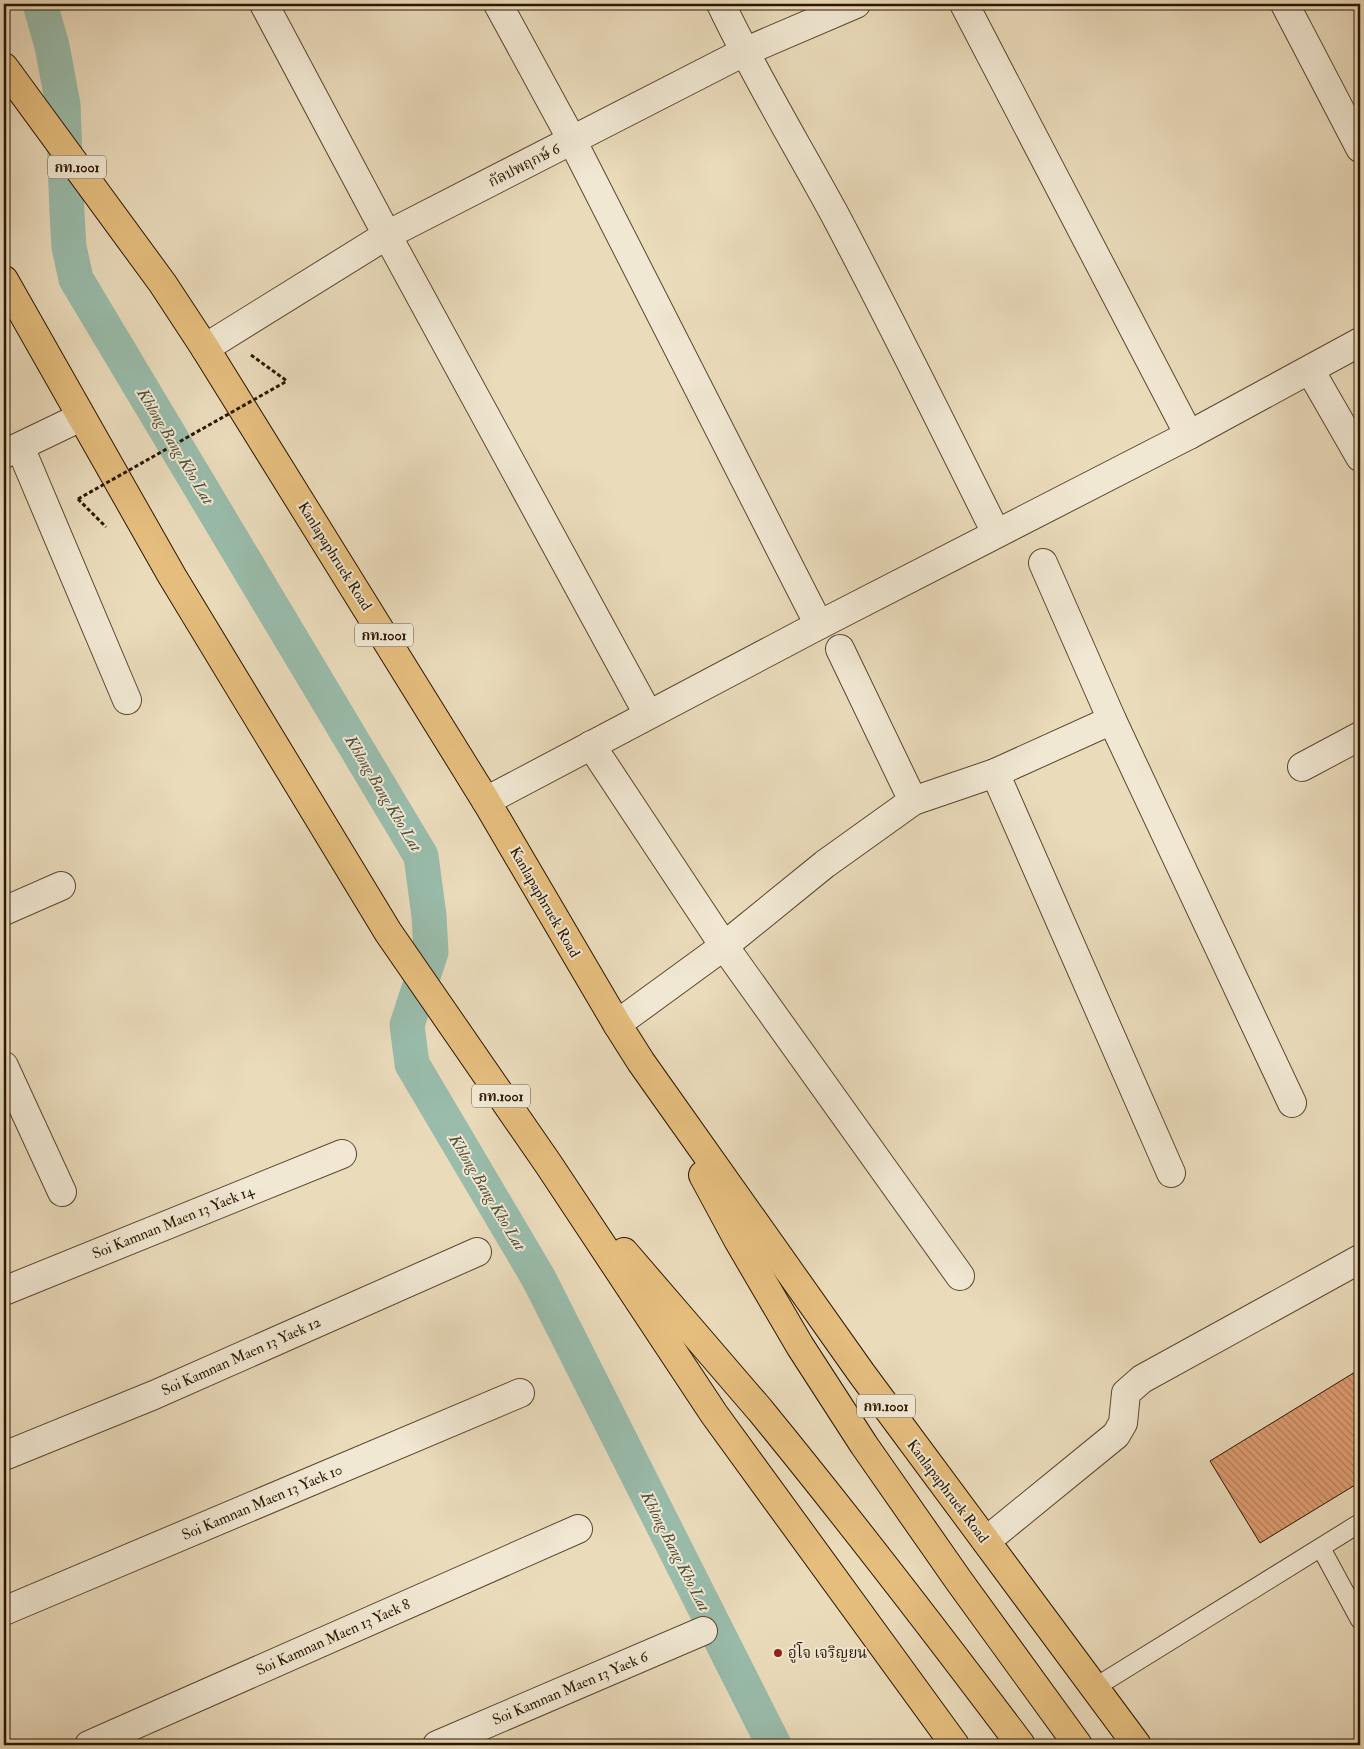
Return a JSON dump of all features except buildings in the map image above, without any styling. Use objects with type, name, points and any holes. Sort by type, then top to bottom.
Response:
[{"type":"main road","name":"Kanlapaphruek Road","points":[[4,67],[162,284],[205,348],[486,801],[641,1062],[862,1374],[1137,1745]]},
{"type":"main road","name":"กท.1001","points":[[4,280],[187,601],[388,932],[549,1165],[714,1414],[955,1745]]},
{"type":"main road","name":"Kanlapaphruek Road","points":[[641,1062],[738,1240],[800,1346],[864,1445],[959,1581],[1078,1745]]},
{"type":"main road","name":"กท.1001","points":[[549,1165],[759,1409],[888,1570],[1021,1745]]},
{"type":"street","points":[[264,4],[387,235],[648,714]]},
{"type":"street","points":[[498,4],[572,140],[818,624]]},
{"type":"street","points":[[721,4],[744,52],[832,210],[894,329],[996,533]]},
{"type":"street","name":"กัลปพฤกษ์ 6","points":[[205,348],[387,235],[744,52],[856,4]]},
{"type":"street","points":[[964,4],[1188,435]]},
{"type":"street","points":[[1285,4],[1360,148]]},
{"type":"street","points":[[486,801],[818,624],[1188,435],[1360,342]]},
{"type":"street","points":[[1310,370],[1360,457]]},
{"type":"street","points":[[81,417],[12,450],[128,700]]},
{"type":"street","points":[[1043,563],[1112,720],[1292,1103]]},
{"type":"street","points":[[840,649],[913,801]]},
{"type":"street","points":[[617,1024],[724,946],[825,864],[913,801],[995,773],[1112,720]]},
{"type":"street","points":[[1302,767],[1360,736]]},
{"type":"street","points":[[591,745],[724,946],[960,1276]]},
{"type":"street","points":[[995,773],[1171,1173]]},
{"type":"street","points":[[4,911],[61,886]]},
{"type":"street","points":[[4,1066],[62,1192]]},
{"type":"street","name":"Soi Kamnan Maen 13 Yaek 14","points":[[4,1290],[342,1154]]},
{"type":"street","name":"Soi Kamnan Maen 13 Yaek 12","points":[[4,1456],[154,1395],[477,1252]]},
{"type":"street","points":[[986,1541],[1116,1434],[1123,1423],[1126,1393],[1142,1379],[1360,1259]]},
{"type":"street","name":"Soi Kamnan Maen 13 Yaek 10","points":[[4,1611],[520,1392]]},
{"type":"street","name":"Soi Kamnan Maen 13 Yaek 8","points":[[89,1745],[578,1529]]},
{"type":"street","name":"Soi Kamnan Maen 13 Yaek 6","points":[[437,1745],[703,1631]]},
{"type":"lane","points":[[1094,1688],[1360,1524]]},
{"type":"lane","points":[[1321,1548],[1360,1620]]},
{"type":"path","points":[[112,532],[78,500],[286,381],[250,354]]},
{"type":"waterway","name":"Khlong Bang Kho Lat","points":[[40,4],[52,46],[63,105],[69,247],[76,279],[421,856],[429,916],[431,952],[407,1025],[412,1064],[539,1279],[774,1745]]},
{"type":"place","name":"อู่โจ เจริญยน","points":[[778,1653]]}]
